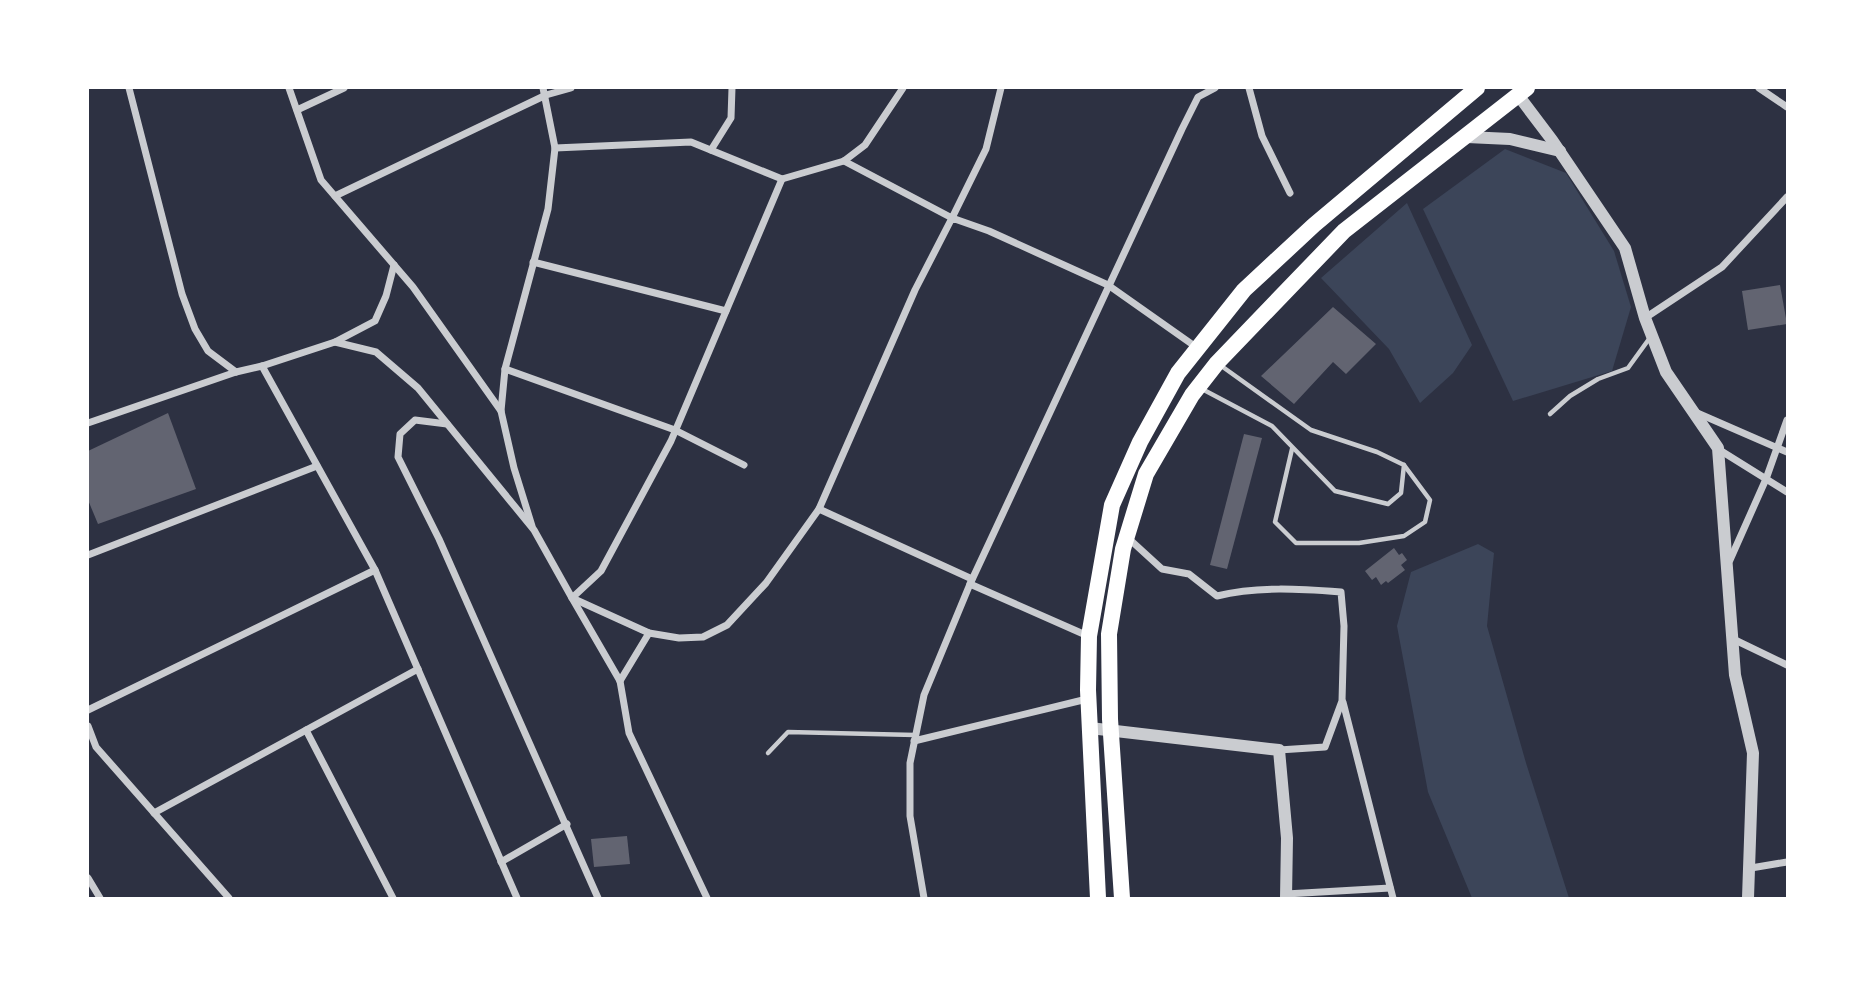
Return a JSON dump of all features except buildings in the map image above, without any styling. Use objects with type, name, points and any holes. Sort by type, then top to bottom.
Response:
[{"type":"highway","points":[[1098,898],[1088,699],[1089,636],[1112,505],[1140,442],[1178,373],[1244,290],[1314,225],[1477,88]]},
{"type":"highway","points":[[1122,898],[1111,731],[1109,634],[1127,537],[1146,474],[1192,395],[1217,363],[1344,231],[1523,91]]},
{"type":"street","points":[[129,88],[182,294],[195,329],[208,351],[236,372]]},
{"type":"street","points":[[289,88],[321,180],[413,287],[501,411]]},
{"type":"street","points":[[297,110],[344,88]]},
{"type":"street","points":[[335,196],[544,91],[571,88]]},
{"type":"street","points":[[711,150],[731,118],[732,88]]},
{"type":"street","points":[[555,148],[691,142],[782,179],[844,161],[865,145],[903,88]]},
{"type":"street","points":[[572,598],[649,633],[679,638],[703,637],[727,625],[766,583],[819,509],[915,290],[986,149],[1001,88]]},
{"type":"street","points":[[922,898],[911,816],[909,763],[924,695],[971,582],[1198,97],[1215,88]]},
{"type":"street","points":[[1249,88],[1262,135],[1290,193]]},
{"type":"street","points":[[1765,89],[1787,107]]},
{"type":"street","points":[[534,530],[514,468],[501,411],[505,369],[548,209],[555,148],[544,91]]},
{"type":"street","points":[[1523,91],[1625,248],[1645,318],[1666,372],[1718,448],[1787,492]]},
{"type":"street","points":[[1467,137],[1510,139],[1560,151]]},
{"type":"street","points":[[844,161],[952,218],[989,231],[1108,285],[1196,347]]},
{"type":"street","points":[[572,598],[601,571],[676,430],[782,179]]},
{"type":"street","points":[[1645,318],[1722,267],[1787,197]]},
{"type":"street","points":[[533,262],[726,312]]},
{"type":"street","points":[[88,423],[236,372],[335,342],[375,320],[386,296],[394,265]]},
{"type":"street","points":[[335,342],[376,352],[418,388],[534,530],[620,681],[629,733],[707,898]]},
{"type":"street","points":[[262,366],[375,570],[517,898]]},
{"type":"street","points":[[505,369],[676,430],[744,465]]},
{"type":"street","points":[[1692,410],[1787,452]]},
{"type":"street","points":[[448,425],[415,420],[400,434],[398,457],[439,540],[598,898]]},
{"type":"street","points":[[1726,567],[1766,479],[1787,420]]},
{"type":"street","points":[[1718,448],[1735,675],[1753,753],[1748,898]]},
{"type":"street","points":[[88,555],[317,466]]},
{"type":"street","points":[[819,509],[1089,636]]},
{"type":"street","points":[[1127,537],[1162,569],[1189,574],[1217,596],[1237,591],[1289,588],[1341,592],[1344,626],[1342,701],[1393,898]]},
{"type":"street","points":[[88,710],[375,570]]},
{"type":"street","points":[[620,681],[649,633]]},
{"type":"street","points":[[1733,639],[1787,665]]},
{"type":"street","points":[[154,813],[418,669]]},
{"type":"street","points":[[915,738],[1088,699]]},
{"type":"street","points":[[1090,728],[1279,750],[1325,747],[1342,701]]},
{"type":"street","points":[[88,726],[96,747],[229,898]]},
{"type":"street","points":[[306,730],[393,898]]},
{"type":"street","points":[[1279,750],[1287,838],[1286,896],[1390,888]]},
{"type":"street","points":[[501,862],[567,824]]},
{"type":"street","points":[[1751,868],[1787,862]]},
{"type":"street","points":[[88,878],[100,898]]},
{"type":"lane","points":[[1550,414],[1570,396],[1598,379],[1628,368],[1652,336]]},
{"type":"lane","points":[[1196,347],[1311,430],[1377,452],[1404,466],[1430,500],[1425,522],[1404,536],[1359,543],[1296,542],[1275,522],[1293,448]]},
{"type":"lane","points":[[1178,373],[1199,388],[1272,426],[1335,491],[1388,504],[1401,493],[1404,466]]},
{"type":"lane","points":[[768,754],[788,732],[915,738]]},
{"type":"shaded area","points":[[1505,149],[1566,173],[1614,251],[1631,307],[1612,371],[1513,401],[1423,209]]},
{"type":"shaded area","points":[[1407,203],[1472,345],[1453,373],[1420,403],[1389,349],[1321,278]]},
{"type":"shaded area","points":[[1478,544],[1494,553],[1487,626],[1526,763],[1569,898],[1472,898],[1428,792],[1397,626],[1411,572]]}]
